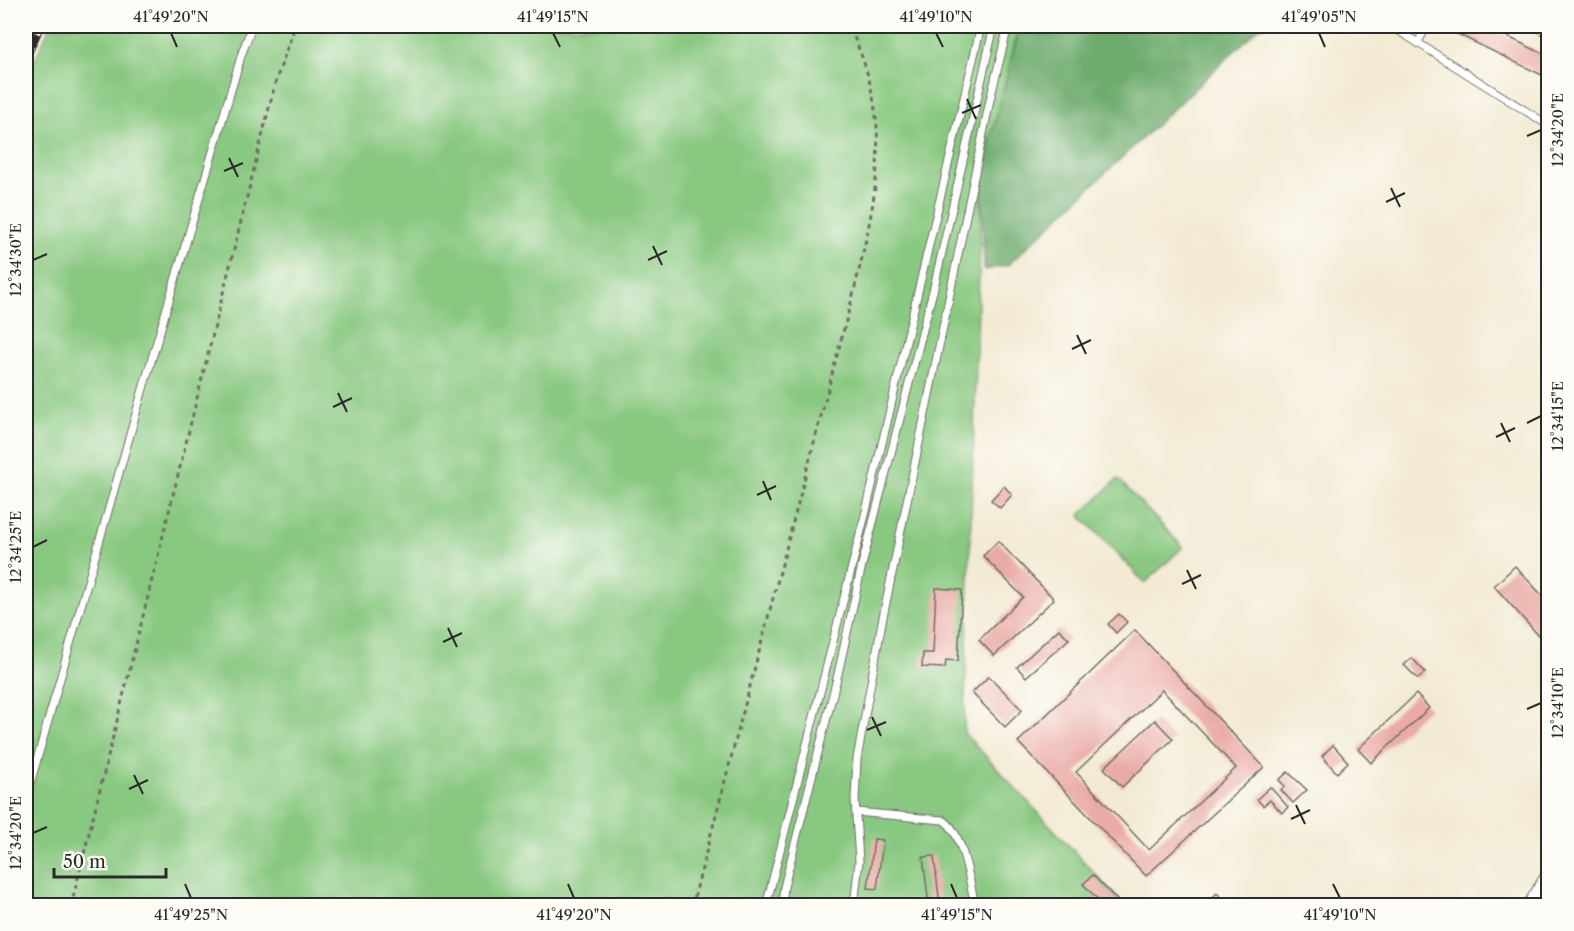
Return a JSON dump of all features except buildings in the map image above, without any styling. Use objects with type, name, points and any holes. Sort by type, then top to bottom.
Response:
[{"type":"main road","points":[[1534,906],[1548,883]]},
{"type":"lane","points":[[26,798],[151,360],[252,26]]},
{"type":"lane","points":[[766,906],[866,511],[981,26]]},
{"type":"lane","points":[[782,906],[784,887],[838,674],[862,565],[934,287],[994,26]]},
{"type":"lane","points":[[854,906],[859,861],[856,812],[857,759],[882,622],[991,96],[1008,26]]},
{"type":"lane","points":[[1391,26],[1548,125]]},
{"type":"lane","points":[[1418,42],[1427,26]]},
{"type":"lane","points":[[1534,26],[1545,29]]},
{"type":"lane","points":[[856,812],[943,820],[949,824],[958,841],[975,906]]},
{"type":"path","points":[[71,906],[276,81],[295,26]]},
{"type":"path","points":[[692,906],[855,287],[871,218],[879,164],[878,124],[871,82],[849,26]]},
{"type":"green space","points":[[50,26],[1019,26],[982,180],[964,733],[1124,905],[26,906],[26,80]]},
{"type":"green space","points":[[1020,26],[1266,26],[1260,27],[1008,265],[984,270],[983,167]]},
{"type":"green space","points":[[1118,479],[1183,547],[1145,583],[1080,515]]},
{"type":"railway","points":[[26,59],[41,26]]}]
